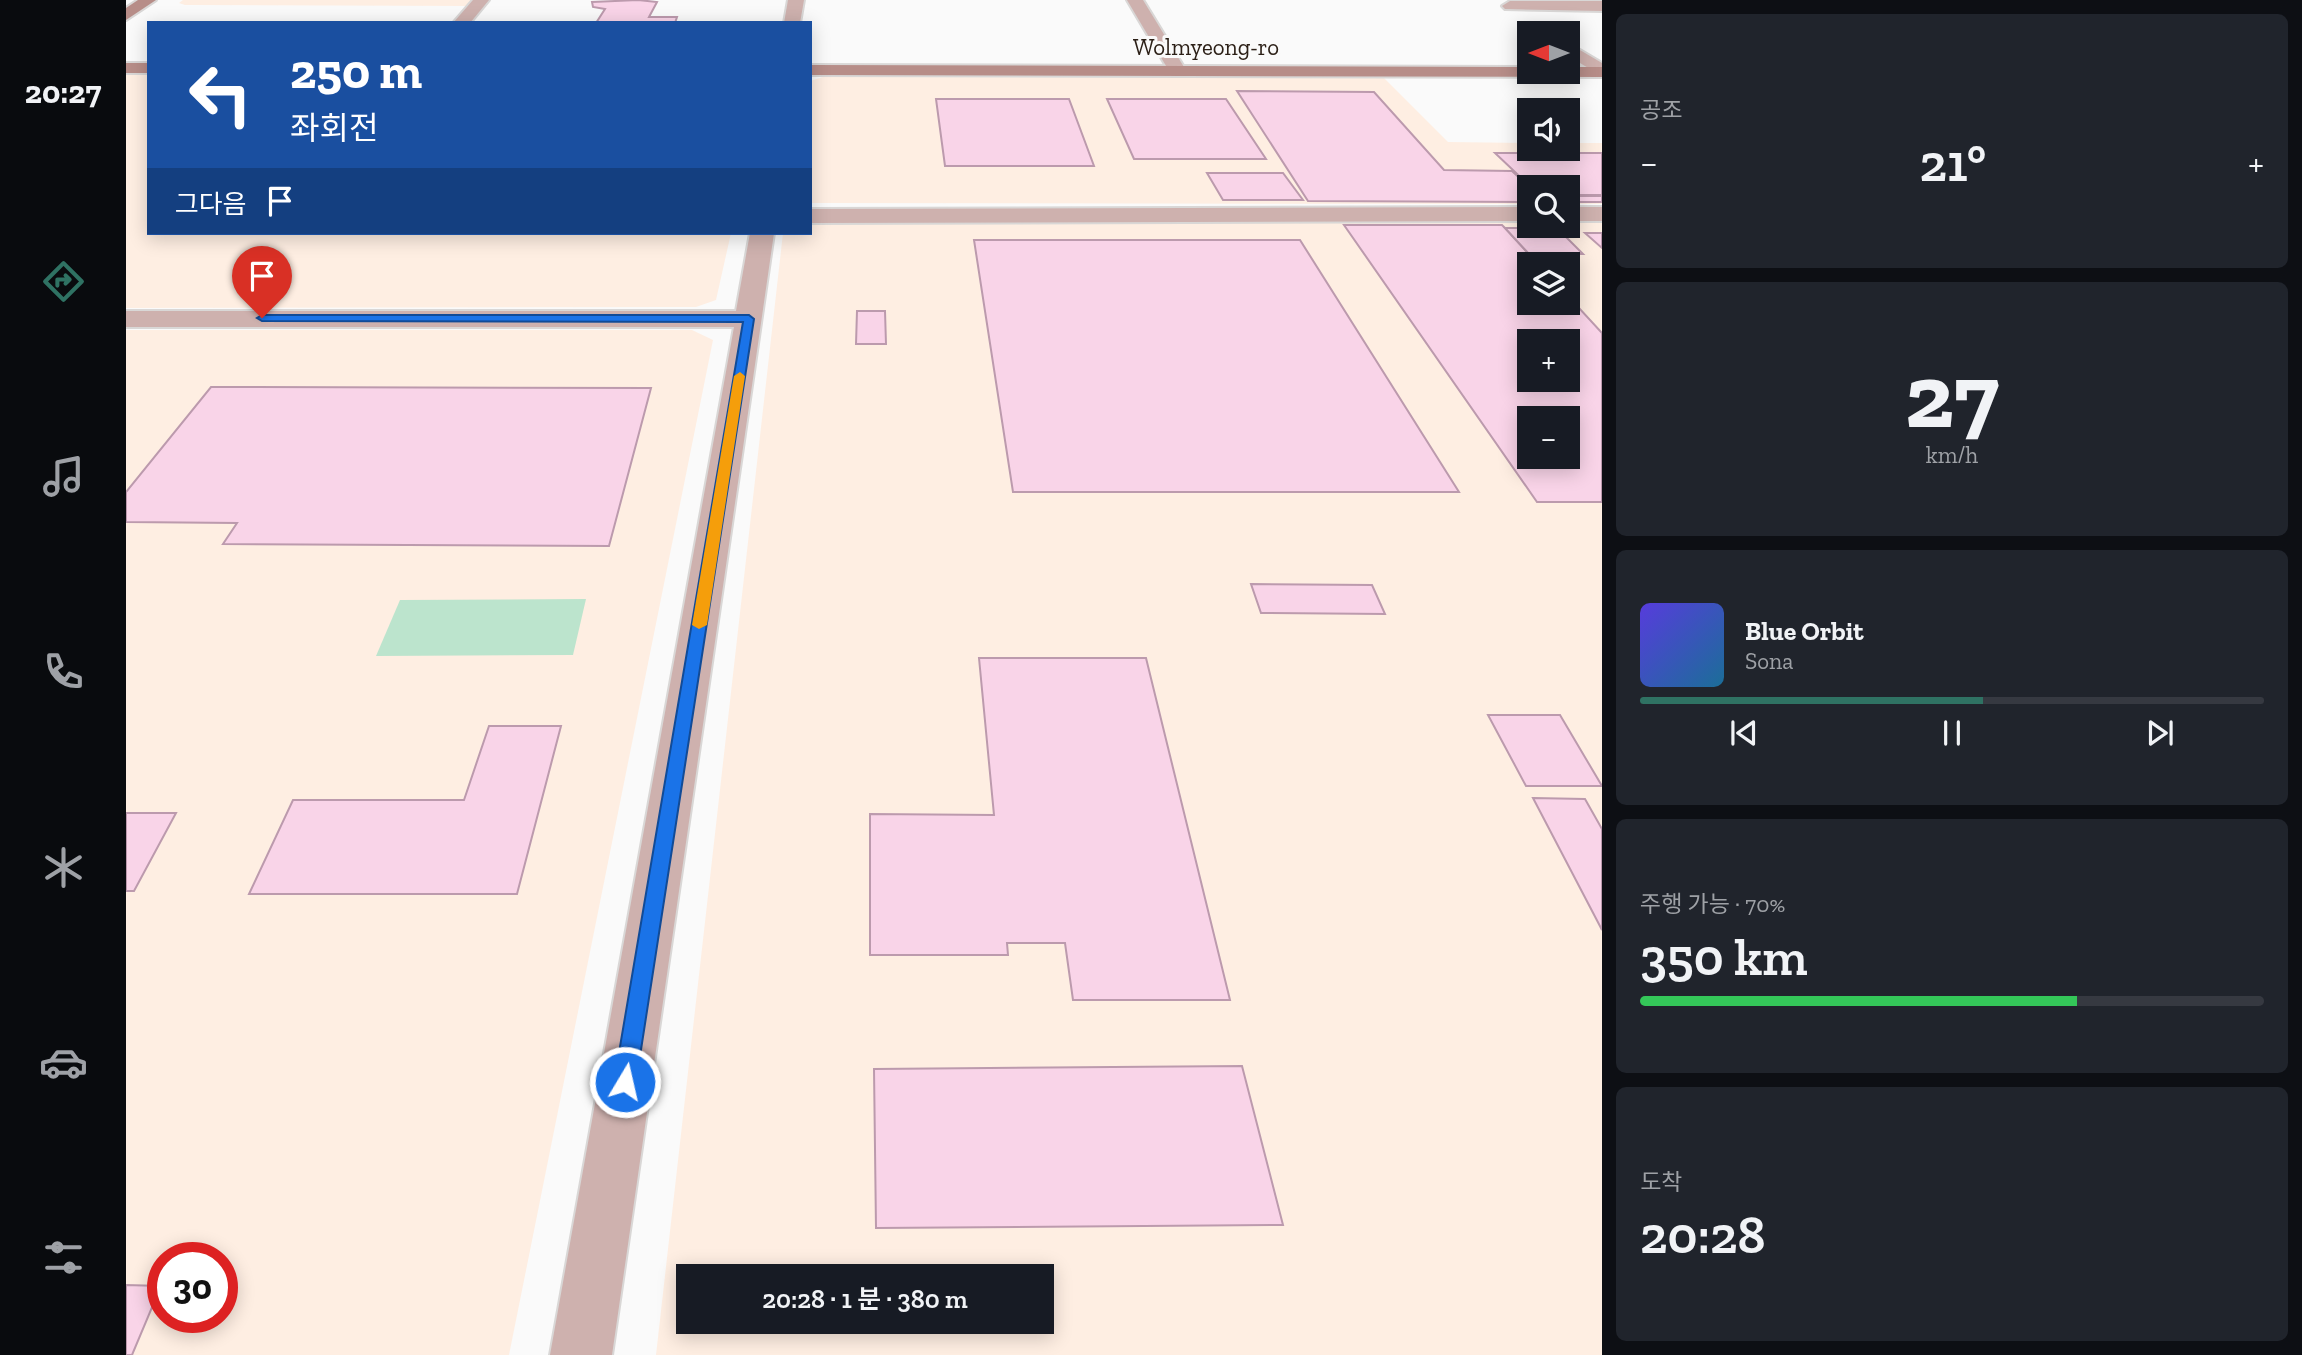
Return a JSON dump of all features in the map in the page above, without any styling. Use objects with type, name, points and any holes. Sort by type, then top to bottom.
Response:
[{"type":"street","points":[[126,15],[148,0]]},
{"type":"street","points":[[463,21],[481,0]]},
{"type":"street","points":[[792,21],[796,0]]},
{"type":"street","points":[[1135,0],[1178,72]]},
{"type":"street","points":[[1503,3],[1597,5]]},
{"type":"street","points":[[1503,3],[1530,21]]},
{"type":"street","points":[[1580,56],[1602,71]]},
{"type":"street","points":[[126,68],[147,68]]},
{"type":"street","name":"Wolmyeong-ro","points":[[812,70],[1602,71]]},
{"type":"street","points":[[812,216],[1517,214]]},
{"type":"street","points":[[1580,214],[1602,214]]},
{"type":"street","points":[[581,1355],[762,235]]},
{"type":"street","points":[[126,319],[749,319]]},
{"type":"shaded area","points":[[183,0],[476,0],[470,6],[179,3]]},
{"type":"shaded area","points":[[126,74],[147,74],[147,235],[731,235],[716,300],[696,307],[126,308]]},
{"type":"shaded area","points":[[823,77],[1384,78],[1448,142],[1517,143],[1517,161],[1580,161],[1580,143],[1602,143],[1602,204],[1580,204],[1580,175],[1517,175],[1517,204],[812,203],[812,80]]},
{"type":"shaded area","points":[[1517,222],[1517,238],[1580,238],[1580,222],[1602,222],[1602,1355],[656,1355],[783,235],[812,235],[812,223]]},
{"type":"shaded area","points":[[126,330],[692,330],[713,340],[509,1355],[126,1355]]},
{"type":"green space","points":[[586,599],[573,655],[376,656],[400,600]]},
{"type":"building","points":[[592,2],[657,2],[649,17],[677,17],[676,21],[597,21],[605,9],[593,7]]},
{"type":"building","points":[[1237,91],[1374,92],[1444,170],[1512,171],[1517,176],[1517,202],[1308,201]]},
{"type":"building","points":[[936,99],[1069,99],[1094,166],[945,166]]},
{"type":"building","points":[[1107,99],[1226,99],[1266,159],[1134,159]]},
{"type":"building","points":[[1495,153],[1517,153],[1517,161],[1580,161],[1580,153],[1602,153],[1602,195],[1580,195],[1580,175],[1518,175]]},
{"type":"building","points":[[1207,173],[1283,173],[1303,200],[1223,200]]},
{"type":"building","points":[[1580,196],[1602,196],[1602,202],[1580,202]]},
{"type":"building","points":[[1344,225],[1502,225],[1527,252],[1517,252],[1517,315],[1580,315],[1580,309],[1602,333],[1602,502],[1537,502]]},
{"type":"building","points":[[1505,228],[1517,228],[1517,238],[1567,238],[1583,254],[1580,252],[1527,252]]},
{"type":"building","points":[[1585,233],[1602,233],[1602,248]]},
{"type":"building","points":[[974,240],[1300,240],[1459,492],[1013,492]]},
{"type":"building","points":[[857,311],[885,311],[886,344],[856,344]]},
{"type":"building","points":[[211,387],[651,388],[609,546],[223,544],[237,523],[126,522],[126,492]]},
{"type":"building","points":[[1251,584],[1372,585],[1385,614],[1261,613]]},
{"type":"building","points":[[979,658],[1146,658],[1230,1000],[1073,1000],[1065,943],[1007,943],[1008,955],[870,955],[870,814],[994,815]]},
{"type":"building","points":[[1488,715],[1560,715],[1602,786],[1526,786]]},
{"type":"building","points":[[489,726],[561,726],[517,894],[249,894],[293,800],[464,800]]},
{"type":"building","points":[[1533,798],[1585,799],[1602,829],[1602,930]]},
{"type":"building","points":[[126,813],[176,813],[134,891],[126,891]]},
{"type":"building","points":[[1242,1066],[1283,1225],[876,1228],[874,1069]]},
{"type":"building","points":[[126,1285],[147,1286],[147,1319],[132,1355],[126,1355]]},
{"type":"slow traffic","points":[[699,625],[740,376]]},
{"type":"route","points":[[262,318],[749,319],[625,1082]]}]
